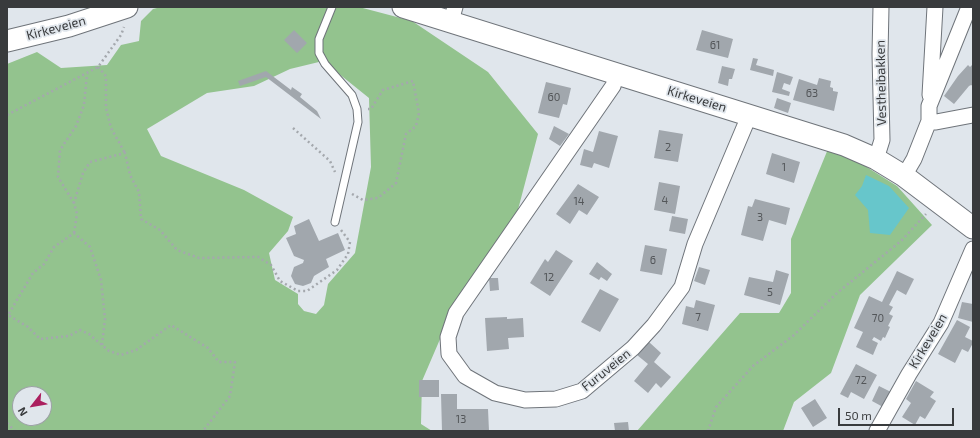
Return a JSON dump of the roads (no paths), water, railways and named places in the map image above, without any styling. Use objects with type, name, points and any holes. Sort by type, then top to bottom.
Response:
[{"type":"main road","name":"Kirkeveien","points":[[7,41],[69,26],[126,7]]},
{"type":"main road","name":"Kirkeveien","points":[[403,7],[453,14],[616,74],[813,134],[876,159],[904,176],[973,228]]},
{"type":"street","name":"Vestheibakken","points":[[876,159],[882,140],[880,54],[881,7]]},
{"type":"street","points":[[935,7],[929,113],[936,122],[973,114]]},
{"type":"street","points":[[904,176],[914,159],[929,113],[969,7]]},
{"type":"street","name":"Furuveien","points":[[616,74],[613,86],[456,313],[448,337],[449,354],[465,376],[495,393],[525,400],[556,399],[582,390],[633,348],[654,325],[682,287],[695,244],[750,116]]},
{"type":"street","name":"Kirkeveien","points":[[877,431],[909,374],[941,323],[973,249]]},
{"type":"lane","points":[[332,7],[319,39],[319,53],[325,64],[352,95],[357,109],[358,122],[335,222]]},
{"type":"water","points":[[866,175],[889,186],[909,208],[890,235],[870,233],[868,210],[855,195],[862,186]]}]
